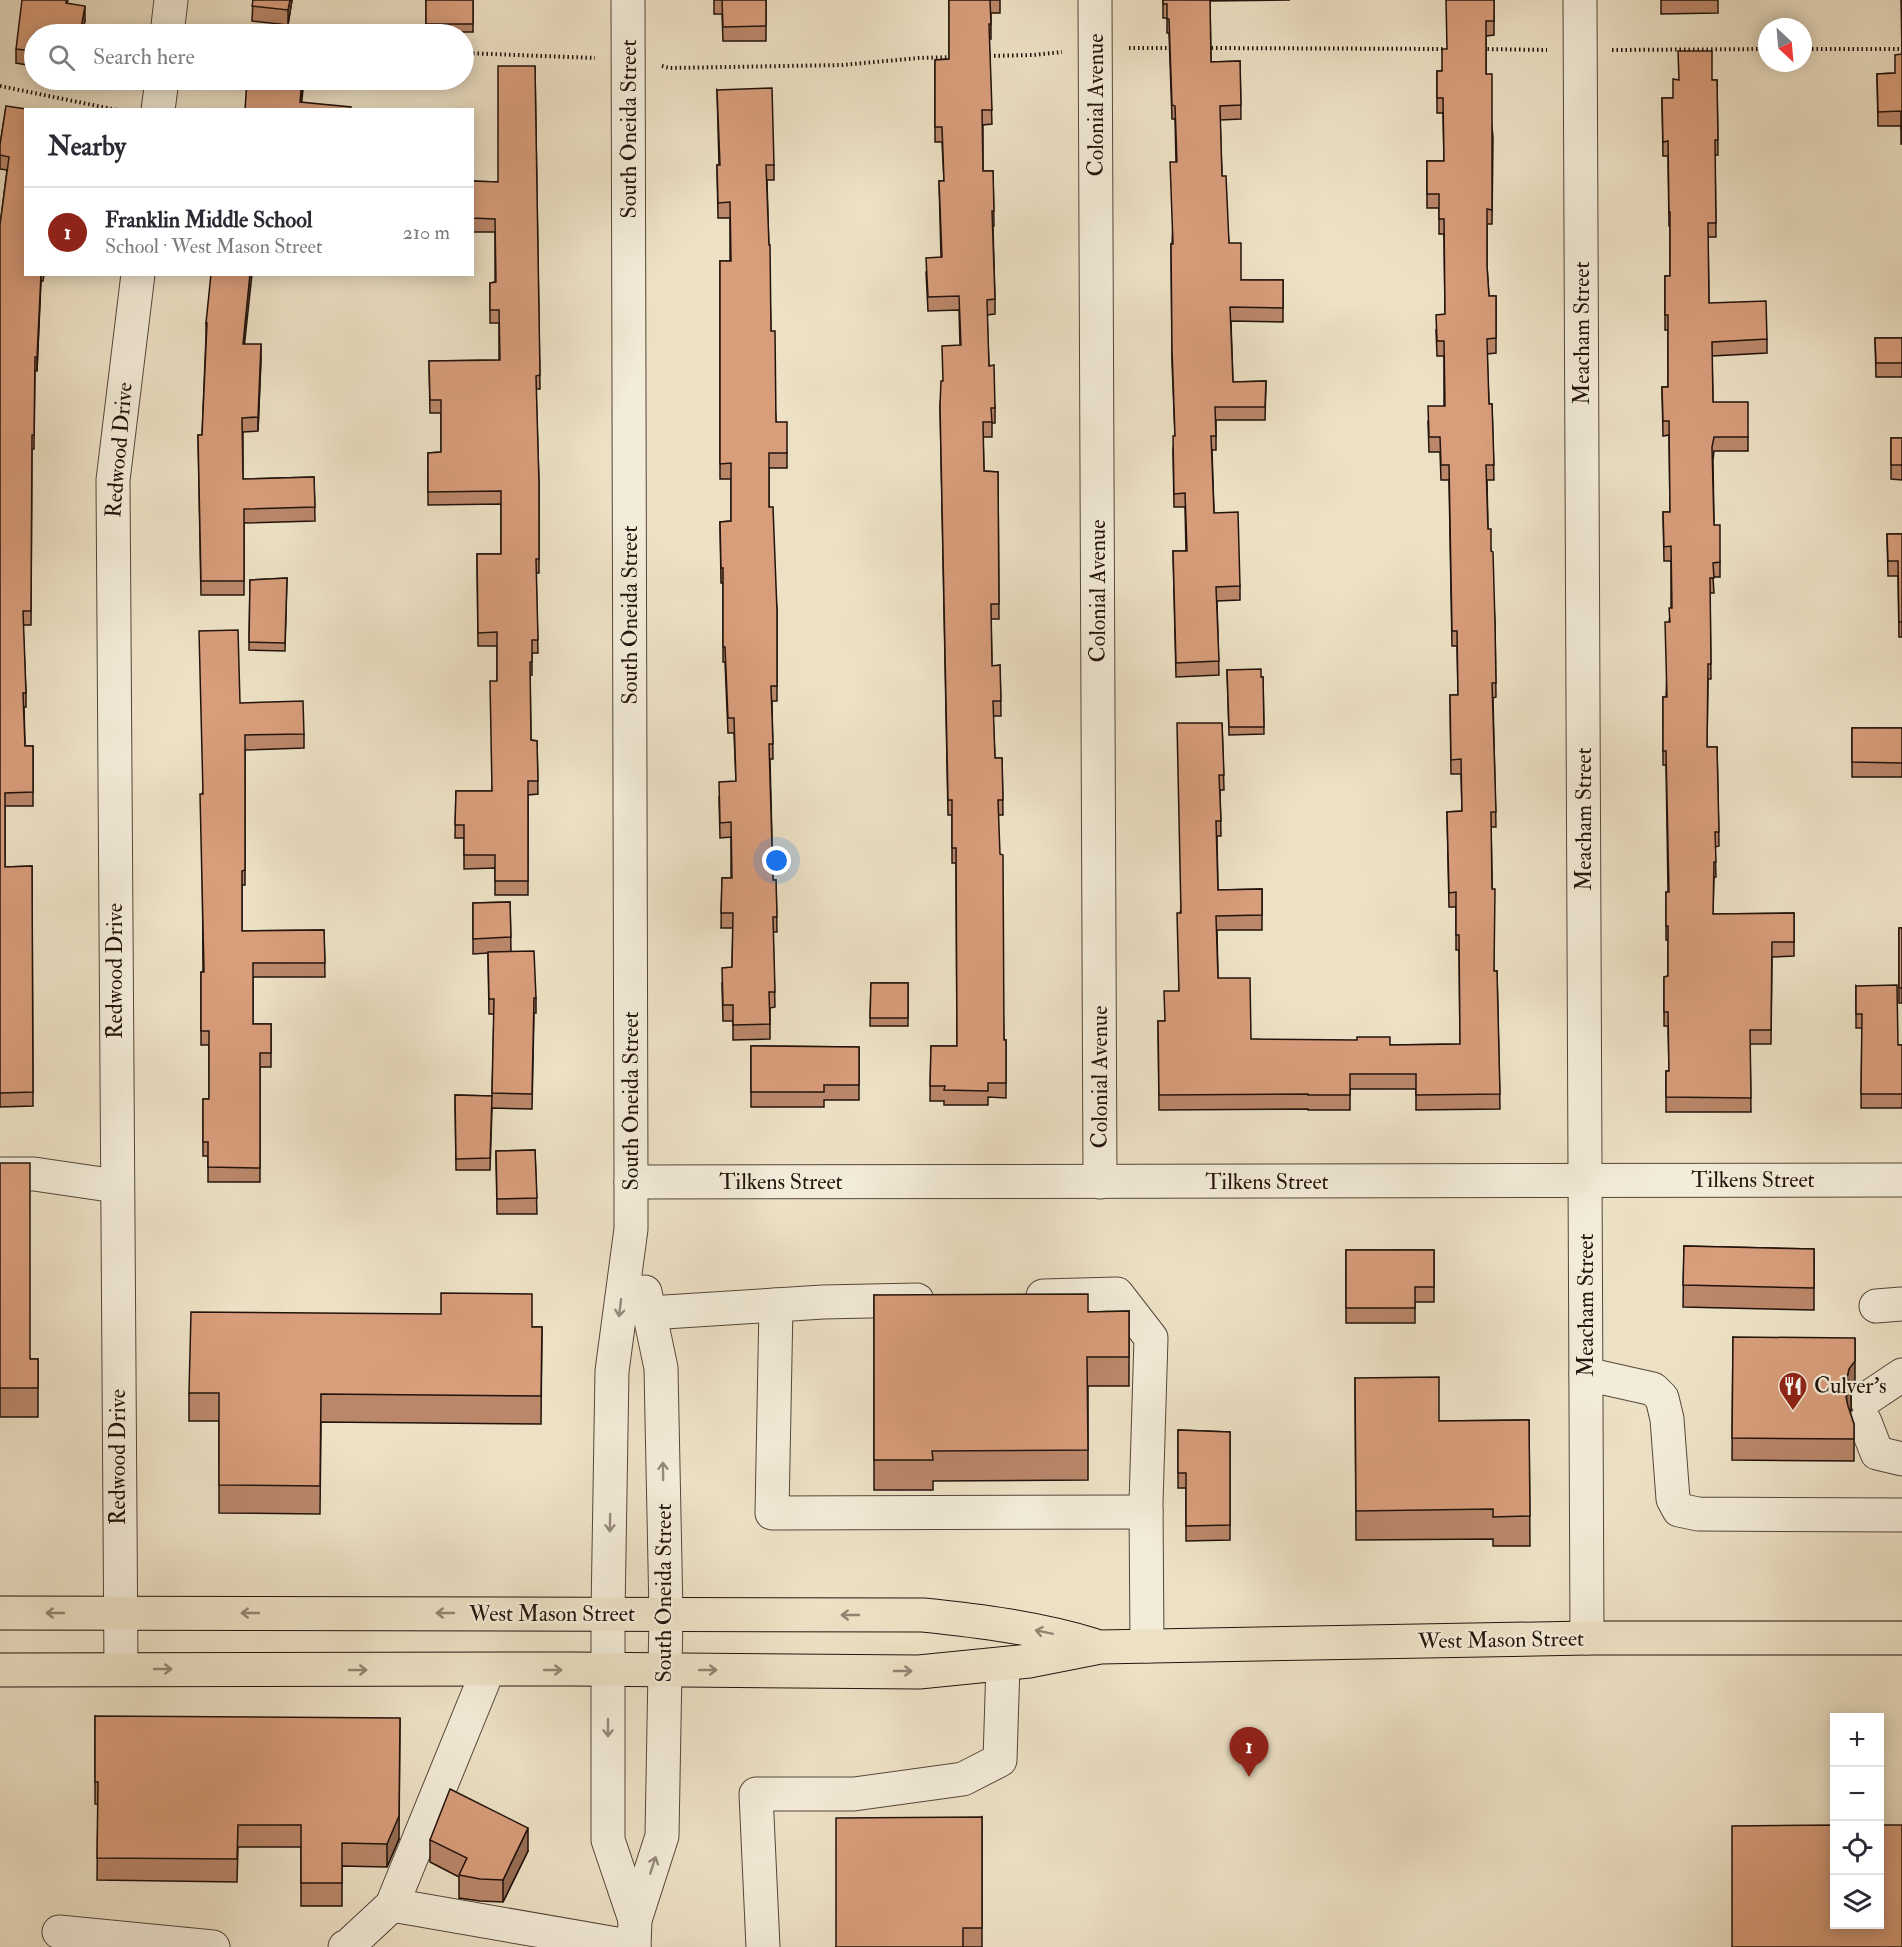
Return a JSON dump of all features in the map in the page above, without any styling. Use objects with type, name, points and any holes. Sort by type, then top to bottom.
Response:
[{"type":"main road","name":"West Mason Street","points":[[0,1613],[923,1615],[1017,1626],[1061,1635],[1100,1647]]},
{"type":"main road","name":"West Mason Street","points":[[0,1670],[919,1672],[1029,1661],[1100,1647],[1587,1638],[1902,1638]]},
{"type":"street","points":[[168,24],[171,0]]},
{"type":"street","name":"South Oneida Street","points":[[628,0],[631,1229],[612,1371],[608,1614],[608,1840],[635,1938]]},
{"type":"street","name":"Colonial Avenue","points":[[1095,0],[1100,1182]]},
{"type":"street","name":"Meacham Street","points":[[1580,0],[1587,1638]]},
{"type":"street","points":[[158,108],[161,90]]},
{"type":"street","name":"Redwood Drive","points":[[121,1669],[113,480],[138,276]]},
{"type":"street","points":[[0,1174],[34,1174],[116,1185]]},
{"type":"street","name":"Tilkens Street","points":[[631,1182],[1902,1180]]},
{"type":"street","name":"South Oneida Street","points":[[631,1229],[661,1368],[666,1614],[662,1836],[635,1938]]},
{"type":"street","points":[[1011,1297],[1117,1294],[1151,1338],[1146,1512],[1147,1646]]},
{"type":"street","points":[[649,1313],[776,1305],[941,1299]]},
{"type":"street","points":[[776,1305],[772,1514],[1146,1512]]},
{"type":"street","points":[[1586,1374],[1653,1389],[1662,1398],[1667,1419],[1673,1499],[1679,1510],[1698,1514],[1902,1515]]},
{"type":"street","points":[[1902,1375],[1866,1411],[1877,1453],[1902,1459]]},
{"type":"street","points":[[763,1947],[756,1794],[854,1794],[963,1779],[1000,1760],[1003,1664]]},
{"type":"street","points":[[345,1947],[350,1945],[392,1905],[488,1670]]},
{"type":"street","points":[[392,1905],[635,1938]]},
{"type":"street","points":[[59,1932],[213,1947]]},
{"type":"path","points":[[1812,49],[1902,49]]},
{"type":"path","points":[[0,86],[107,108]]},
{"type":"building","points":[[22,0],[66,0],[66,3],[85,6],[82,24],[24,24],[24,50],[16,49]]},
{"type":"building","points":[[253,0],[290,0],[288,10],[252,6]]},
{"type":"building","points":[[426,0],[473,0],[473,24],[426,24]]},
{"type":"building","points":[[722,0],[766,0],[766,26],[723,27]]},
{"type":"building","points":[[949,0],[990,0],[991,24],[989,24],[992,110],[982,110],[983,171],[993,171],[995,299],[987,300],[989,366],[994,365],[995,408],[991,408],[992,422],[983,422],[984,471],[998,472],[999,604],[991,604],[992,666],[1000,665],[1001,701],[993,701],[995,758],[1002,758],[1003,800],[998,800],[1000,854],[1003,855],[1006,1083],[988,1083],[988,1091],[944,1090],[945,1086],[930,1086],[931,1046],[957,1046],[956,848],[952,848],[952,800],[948,800],[940,405],[941,381],[943,381],[942,346],[961,345],[959,296],[928,297],[926,258],[942,257],[939,181],[944,181],[942,127],[935,127],[935,60],[949,59]]},
{"type":"building","points":[[1163,0],[1210,0],[1211,62],[1240,61],[1241,105],[1220,106],[1222,176],[1226,176],[1229,243],[1241,243],[1241,280],[1283,280],[1283,308],[1230,307],[1233,382],[1266,381],[1265,407],[1215,407],[1216,436],[1211,436],[1214,513],[1238,512],[1240,586],[1216,587],[1219,661],[1176,663],[1173,551],[1187,551],[1185,493],[1174,494],[1171,244],[1173,244],[1170,162],[1177,162],[1175,106],[1172,105],[1169,19],[1167,19],[1167,4],[1163,4]]},
{"type":"building","points":[[1446,0],[1494,0],[1494,21],[1486,21],[1486,74],[1492,74],[1492,210],[1487,209],[1487,266],[1489,296],[1496,296],[1496,338],[1487,339],[1494,465],[1486,465],[1488,529],[1491,529],[1491,551],[1493,552],[1495,623],[1496,683],[1492,683],[1496,812],[1491,812],[1492,889],[1495,889],[1494,971],[1497,971],[1500,1094],[1416,1095],[1416,1074],[1350,1074],[1350,1095],[1159,1095],[1158,1021],[1165,1021],[1164,991],[1179,991],[1177,913],[1181,913],[1177,723],[1222,723],[1224,775],[1219,775],[1221,821],[1216,821],[1218,890],[1262,889],[1262,915],[1216,916],[1218,978],[1250,978],[1251,1039],[1357,1040],[1357,1037],[1390,1037],[1390,1045],[1460,1044],[1459,935],[1456,935],[1456,892],[1449,893],[1447,812],[1462,811],[1461,759],[1451,760],[1450,695],[1458,695],[1457,631],[1452,631],[1449,465],[1441,465],[1440,437],[1429,437],[1428,406],[1445,406],[1444,341],[1437,341],[1436,315],[1445,314],[1444,219],[1439,219],[1439,194],[1427,194],[1427,161],[1444,161],[1443,98],[1437,98],[1437,71],[1442,71],[1442,49],[1447,49]]},
{"type":"building","points":[[1901,0],[1902,0],[1902,54]]},
{"type":"building","points":[[1678,51],[1712,51],[1712,80],[1717,80],[1716,223],[1708,223],[1709,303],[1766,301],[1767,339],[1712,342],[1713,402],[1748,402],[1748,437],[1714,437],[1712,447],[1714,525],[1720,525],[1720,562],[1713,563],[1714,578],[1710,578],[1711,664],[1708,664],[1707,747],[1717,747],[1719,832],[1715,832],[1713,914],[1794,913],[1794,942],[1772,942],[1771,1030],[1750,1030],[1751,1098],[1666,1097],[1666,1071],[1669,1071],[1668,1012],[1664,1012],[1664,977],[1668,976],[1666,892],[1669,892],[1663,697],[1667,697],[1665,622],[1670,622],[1669,608],[1672,608],[1671,546],[1664,547],[1663,512],[1670,512],[1669,421],[1663,421],[1662,387],[1668,387],[1668,315],[1665,315],[1665,276],[1670,276],[1670,212],[1668,141],[1663,142],[1662,98],[1673,98],[1673,79],[1679,80]]},
{"type":"building","points":[[1902,54],[1901,129],[1901,111],[1878,112],[1877,74],[1895,73],[1895,55]]},
{"type":"building","points":[[498,66],[535,66],[540,375],[536,376],[539,559],[536,559],[538,640],[532,640],[532,662],[530,662],[531,740],[537,741],[538,781],[528,781],[528,881],[495,881],[495,855],[464,855],[464,825],[455,825],[456,791],[492,791],[490,681],[497,681],[497,632],[478,633],[477,554],[501,554],[501,491],[428,492],[428,453],[441,452],[441,400],[430,400],[429,361],[500,360],[499,310],[490,310],[490,283],[496,282],[495,219],[474,218],[474,181],[498,182]]},
{"type":"building","points":[[772,88],[774,165],[766,165],[771,331],[775,331],[776,422],[787,422],[787,453],[769,453],[769,507],[773,507],[777,611],[777,686],[771,686],[773,744],[769,744],[773,880],[776,880],[777,917],[773,917],[775,992],[769,992],[770,1024],[733,1025],[733,1005],[723,1005],[722,968],[732,967],[733,913],[721,913],[722,878],[732,878],[731,822],[720,823],[719,782],[736,781],[734,718],[728,718],[725,647],[723,647],[723,568],[721,568],[720,522],[731,521],[731,463],[720,464],[720,261],[731,261],[730,202],[718,203],[717,165],[720,165],[717,90]]},
{"type":"building","points":[[246,90],[301,90],[300,102],[351,107],[351,108],[245,108]]},
{"type":"building","points":[[6,106],[24,109],[24,276],[41,276],[37,357],[35,357],[34,435],[32,435],[31,611],[23,611],[25,746],[33,746],[33,792],[5,793],[5,867],[32,866],[33,1092],[0,1093],[0,225],[9,157],[0,155]]},
{"type":"building","points":[[211,276],[250,276],[243,344],[261,344],[258,417],[242,418],[243,479],[314,477],[315,507],[244,509],[244,581],[201,581],[198,435],[202,435],[206,323]]},
{"type":"building","points":[[1875,338],[1902,338],[1902,363],[1876,363]]},
{"type":"building","points":[[1891,438],[1902,438],[1902,465],[1891,465]]},
{"type":"building","points":[[1887,534],[1902,534],[1902,622],[1899,622],[1898,561],[1888,561]]},
{"type":"building","points":[[287,578],[285,643],[249,642],[250,580]]},
{"type":"building","points":[[238,630],[240,703],[303,701],[304,734],[245,735],[245,870],[242,871],[242,931],[324,930],[325,963],[253,963],[253,1024],[271,1024],[271,1053],[260,1053],[260,1168],[208,1167],[208,1142],[203,1142],[203,1099],[209,1099],[209,1031],[201,1031],[201,972],[204,972],[199,631]]},
{"type":"building","points":[[1261,669],[1264,727],[1229,727],[1227,670]]},
{"type":"building","points":[[1852,728],[1902,728],[1902,763],[1852,762]]},
{"type":"building","points":[[510,902],[511,937],[473,939],[473,903]]},
{"type":"building","points":[[1899,928],[1902,928],[1902,988],[1899,988]]},
{"type":"building","points":[[534,951],[536,998],[534,998],[532,1094],[492,1093],[494,999],[489,999],[488,952]]},
{"type":"building","points":[[871,983],[908,983],[908,1018],[870,1018]]},
{"type":"building","points":[[1897,985],[1898,1045],[1902,1045],[1902,1094],[1861,1094],[1862,1014],[1856,1014],[1856,986]]},
{"type":"building","points":[[751,1046],[859,1047],[859,1085],[824,1085],[824,1092],[751,1092]]},
{"type":"building","points":[[455,1095],[492,1096],[490,1158],[456,1159]]},
{"type":"building","points":[[535,1150],[537,1198],[497,1199],[496,1151]]},
{"type":"building","points":[[0,1163],[30,1163],[30,1359],[38,1359],[38,1388],[0,1388]]},
{"type":"building","points":[[1684,1246],[1814,1249],[1814,1288],[1683,1285]]},
{"type":"building","points":[[1346,1250],[1434,1250],[1434,1287],[1415,1287],[1415,1308],[1346,1308]]},
{"type":"building","points":[[441,1293],[532,1294],[532,1327],[542,1327],[541,1396],[321,1394],[320,1486],[219,1485],[219,1393],[189,1393],[191,1312],[441,1314]]},
{"type":"building","points":[[1088,1294],[1088,1312],[1129,1311],[1129,1357],[1087,1357],[1088,1450],[932,1451],[933,1460],[874,1460],[874,1295]]},
{"type":"building","name":"Culver's","points":[[1733,1337],[1855,1338],[1855,1361],[1849,1369],[1847,1378],[1851,1387],[1846,1397],[1854,1424],[1854,1439],[1732,1438]]},
{"type":"building","points":[[1439,1377],[1439,1421],[1529,1420],[1530,1516],[1493,1517],[1493,1509],[1356,1511],[1355,1378]]},
{"type":"building","points":[[1178,1430],[1230,1432],[1230,1525],[1186,1526],[1186,1473],[1178,1473]]},
{"type":"building","points":[[95,1716],[400,1718],[399,1816],[387,1844],[342,1843],[342,1883],[301,1883],[301,1825],[238,1825],[237,1859],[97,1858],[98,1782],[95,1782]]},
{"type":"building","points":[[450,1789],[528,1828],[503,1880],[459,1875],[467,1858],[430,1840]]},
{"type":"building","points":[[982,1817],[982,1928],[963,1928],[963,1947],[836,1947],[836,1818]]},
{"type":"building","points":[[1830,1825],[1830,1929],[1884,1929],[1884,1825],[1902,1825],[1902,1947],[1732,1947],[1732,1826]]},
{"type":"place","name":"Culver's","points":[[1793,1412]]},
{"type":"place","name":"Franklin Middle School","points":[[1249,1777]]}]
